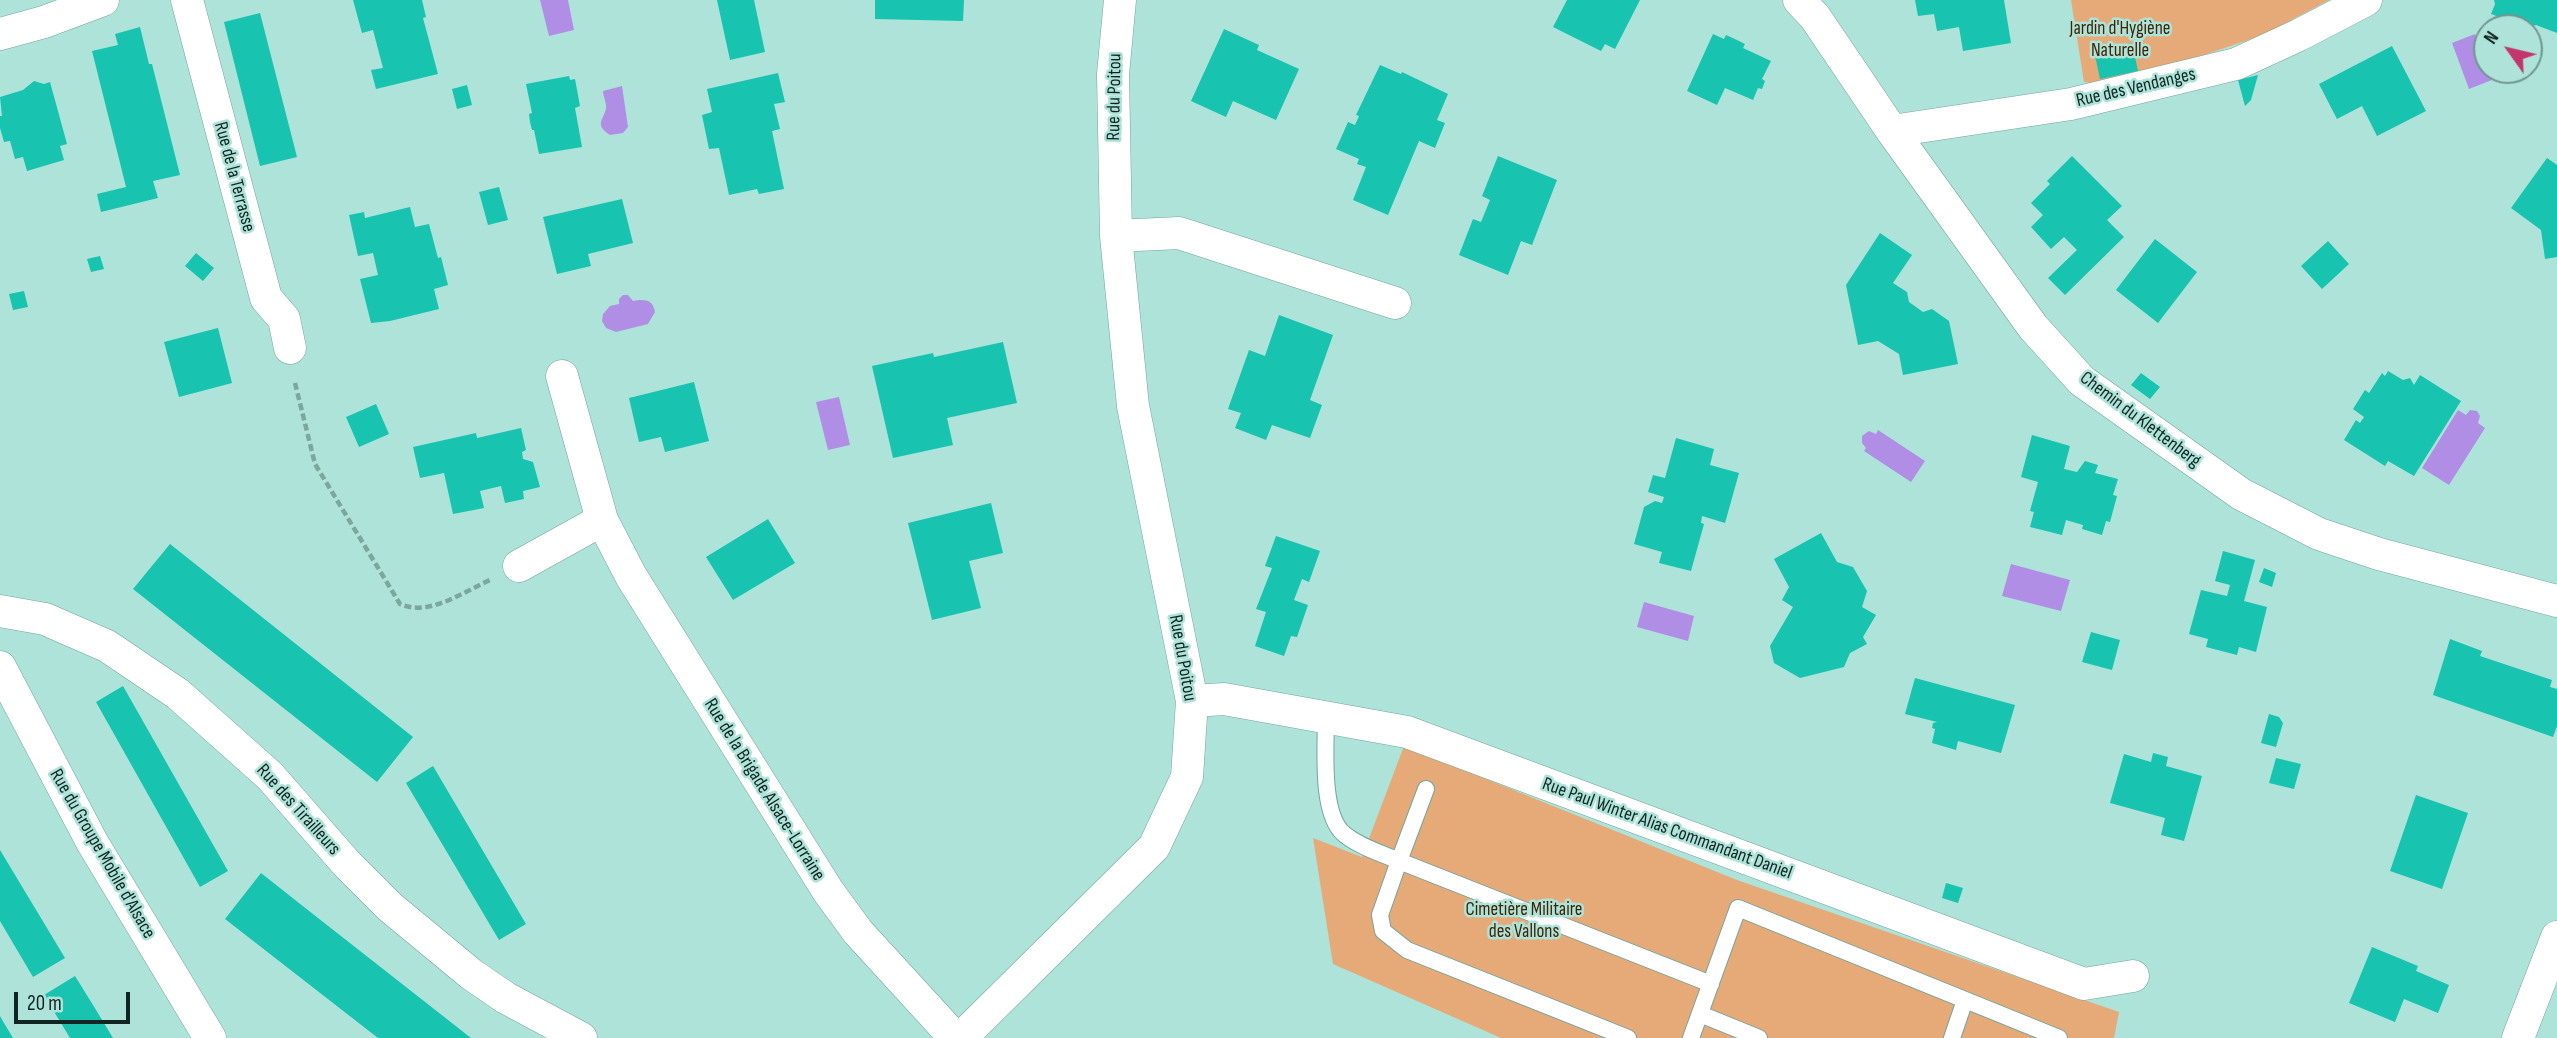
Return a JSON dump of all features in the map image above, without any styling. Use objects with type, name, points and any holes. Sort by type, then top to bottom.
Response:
[{"type":"street","points":[[0,34],[43,11],[103,0]]},
{"type":"street","name":"Rue de la Terrasse","points":[[187,0],[266,298],[285,319],[290,348]]},
{"type":"street","name":"Rue du Poitou","points":[[961,1038],[1154,847],[1187,777],[1192,701],[1133,406],[1116,236],[1113,74],[1120,0]]},
{"type":"street","name":"Chemin du Klettenberg","points":[[1799,0],[1815,17],[1892,131],[2033,327],[2082,381],[2241,494],[2319,534],[2379,554],[2557,601]]},
{"type":"street","name":"Rue des Vendanges","points":[[1892,131],[2071,104],[2236,64],[2366,0]]},
{"type":"street","points":[[1116,236],[1179,233],[1395,303]]},
{"type":"street","name":"Rue de la Brigade Alsace-Lorraine","points":[[562,376],[602,520],[631,576],[828,891],[858,932],[955,1038]]},
{"type":"street","points":[[519,566],[602,520]]},
{"type":"street","name":"Rue des Tirailleurs","points":[[0,611],[45,619],[107,646],[178,694],[270,776],[346,863],[390,906],[489,986],[581,1038]]},
{"type":"street","name":"Rue du Groupe Mobile d'Alsace","points":[[0,667],[92,842],[210,1038]]},
{"type":"street","name":"Rue Paul Winter Alias Commandant Daniel","points":[[1192,701],[1224,699],[1407,732],[2084,984],[2133,976]]},
{"type":"street","points":[[2518,1038],[2557,937]]},
{"type":"lane","points":[[1326,716],[1327,779],[1332,816],[1343,833],[1366,847],[1399,861],[1711,984]]},
{"type":"lane","points":[[1426,789],[1380,915],[1382,930],[1407,950],[1629,1038]]},
{"type":"lane","points":[[1692,1038],[1738,908],[2059,1038]]},
{"type":"lane","points":[[1952,1038],[1965,1000]]},
{"type":"lane","points":[[1700,1014],[1759,1038]]},
{"type":"path","points":[[290,348],[291,367],[315,464],[400,604],[411,609],[425,609],[519,566]]},
{"type":"green space","name":"Jardin d'Hygiène Naturelle","points":[[2071,0],[2329,0],[2263,35],[2112,86],[2084,82]]},
{"type":"green space","name":"Cimetière Militaire des Vallons","points":[[1404,746],[1737,880],[2119,1012],[2114,1038],[1501,1038],[1333,964],[1313,838],[1362,857]]},
{"type":"shaded area","points":[[540,0],[568,0],[574,30],[549,36]]},
{"type":"shaded area","points":[[2473,35],[2473,84],[2482,84],[2469,89],[2452,43]]},
{"type":"shaded area","points":[[622,86],[628,127],[623,133],[610,135],[601,126],[606,107],[603,91]]},
{"type":"shaded area","points":[[623,295],[628,295],[633,301],[650,302],[655,312],[648,324],[616,332],[606,328],[602,321],[603,314],[610,306],[619,304]]},
{"type":"shaded area","points":[[839,397],[850,445],[828,450],[816,402]]},
{"type":"shaded area","points":[[2458,410],[2466,415],[2470,410],[2477,411],[2480,416],[2478,423],[2485,428],[2449,485],[2422,468]]},
{"type":"shaded area","points":[[1878,430],[1925,461],[1911,482],[1864,451],[1866,448],[1862,443],[1862,436],[1869,431],[1876,434]]},
{"type":"shaded area","points":[[2011,564],[2070,580],[2061,611],[2002,596]]},
{"type":"shaded area","points":[[1644,602],[1694,616],[1688,641],[1637,627]]},
{"type":"building","points":[[353,0],[422,0],[426,17],[423,18],[438,74],[376,89],[371,70],[383,68],[373,30],[362,33]]},
{"type":"building","points":[[717,0],[754,0],[765,52],[730,60]]},
{"type":"building","points":[[875,0],[964,0],[963,21],[875,19]]},
{"type":"building","points":[[1567,0],[1640,0],[1615,49],[1605,44],[1601,51],[1553,27]]},
{"type":"building","points":[[1915,0],[2004,0],[2011,43],[1963,51],[1959,27],[1937,31],[1934,14],[1918,16]]},
{"type":"building","points":[[2494,0],[2557,0],[2557,33],[2543,28],[2543,14],[2491,14]]},
{"type":"building","points":[[260,13],[297,157],[260,166],[224,22]]},
{"type":"building","points":[[140,27],[180,175],[153,181],[158,198],[101,212],[97,194],[126,187],[92,51],[118,45],[115,34]]},
{"type":"building","points":[[1224,29],[1259,45],[1257,50],[1299,69],[1276,120],[1233,101],[1226,117],[1191,101]]},
{"type":"building","points":[[1713,34],[1724,39],[1726,35],[1737,40],[1745,44],[1743,48],[1771,61],[1762,79],[1765,81],[1762,89],[1758,88],[1753,100],[1725,88],[1717,105],[1687,91]]},
{"type":"building","points":[[2132,43],[2138,71],[2100,79],[2094,51]]},
{"type":"building","points":[[2392,46],[2426,111],[2377,136],[2362,106],[2337,119],[2319,84]]},
{"type":"building","points":[[1380,65],[1401,74],[1402,72],[1448,94],[1437,120],[1445,123],[1435,148],[1419,141],[1388,215],[1353,200],[1366,167],[1357,164],[1359,159],[1336,149],[1348,122],[1355,125],[1359,116],[1356,115]]},
{"type":"building","points":[[778,73],[785,102],[774,104],[780,129],[772,131],[784,189],[759,194],[757,189],[729,195],[719,148],[709,149],[702,115],[712,112],[707,89]]},
{"type":"building","points":[[2258,75],[2251,100],[2245,106],[2238,80]]},
{"type":"building","points":[[569,76],[570,80],[575,79],[580,106],[575,108],[582,147],[539,154],[530,122],[529,114],[532,113],[526,84]]},
{"type":"building","points":[[34,81],[44,84],[50,82],[67,144],[60,146],[64,160],[27,171],[23,157],[15,159],[10,141],[4,142],[0,128],[0,97],[23,90]]},
{"type":"building","points":[[467,85],[472,105],[457,109],[452,89]]},
{"type":"building","points":[[1498,156],[1557,180],[1532,245],[1521,241],[1508,275],[1459,255],[1473,219],[1481,222],[1490,200],[1482,196]]},
{"type":"building","points":[[2072,156],[2122,206],[2107,220],[2124,237],[2065,295],[2048,278],[2077,250],[2064,237],[2051,249],[2031,227],[2043,215],[2031,203],[2050,184],[2047,181]]},
{"type":"building","points":[[2547,158],[2557,165],[2557,257],[2545,259],[2541,230],[2511,208]]},
{"type":"building","points":[[499,187],[508,220],[488,225],[479,192]]},
{"type":"building","points":[[622,199],[633,243],[588,254],[591,266],[557,274],[543,217]]},
{"type":"building","points":[[410,207],[415,227],[429,224],[448,285],[434,289],[439,309],[371,323],[360,279],[378,275],[373,253],[358,256],[349,215],[364,212],[365,218]]},
{"type":"building","points":[[1880,233],[1912,255],[1893,283],[1907,292],[1909,302],[1923,312],[1932,309],[1949,321],[1958,364],[1903,375],[1899,354],[1878,341],[1858,345],[1846,285]]},
{"type":"building","points":[[2155,239],[2197,272],[2158,323],[2116,290]]},
{"type":"building","points":[[2328,241],[2349,264],[2322,289],[2301,266]]},
{"type":"building","points":[[196,253],[214,268],[203,281],[185,266]]},
{"type":"building","points":[[100,256],[104,269],[91,272],[87,259]]},
{"type":"building","points":[[24,291],[28,307],[13,310],[9,294]]},
{"type":"building","points":[[1279,315],[1333,335],[1310,400],[1322,405],[1310,438],[1272,425],[1266,440],[1235,428],[1241,413],[1228,409],[1249,350],[1265,356]]},
{"type":"building","points":[[218,328],[232,383],[179,397],[164,342]]},
{"type":"building","points":[[1003,342],[1017,403],[947,418],[953,445],[893,458],[872,366],[933,353],[934,357]]},
{"type":"building","points":[[2388,371],[2403,380],[2410,378],[2414,385],[2420,375],[2461,401],[2414,476],[2388,461],[2385,466],[2344,440],[2356,420],[2360,423],[2364,417],[2353,409],[2365,390],[2369,393],[2382,373],[2385,376]]},
{"type":"building","points":[[2141,373],[2160,387],[2150,399],[2131,385]]},
{"type":"building","points":[[694,382],[709,441],[665,452],[661,437],[639,442],[629,398]]},
{"type":"building","points":[[376,404],[389,434],[359,447],[346,417]]},
{"type":"building","points":[[521,428],[526,450],[522,452],[523,459],[533,462],[540,487],[523,491],[524,499],[505,503],[501,486],[480,491],[484,508],[453,514],[444,473],[420,478],[413,447],[476,433],[477,438]]},
{"type":"building","points":[[2032,435],[2070,446],[2064,469],[2077,472],[2085,461],[2098,465],[2095,473],[2118,479],[2113,495],[2117,496],[2110,522],[2106,521],[2102,535],[2082,529],[2083,525],[2066,520],[2062,535],[2030,527],[2034,512],[2030,511],[2038,482],[2021,477]]},
{"type":"building","points":[[1676,438],[1714,449],[1710,465],[1739,473],[1725,523],[1702,516],[1701,523],[1704,524],[1691,571],[1659,563],[1662,552],[1634,544],[1644,507],[1655,501],[1662,503],[1664,497],[1648,492],[1653,475],[1665,478]]},
{"type":"building","points":[[991,503],[1003,553],[969,561],[981,608],[932,620],[908,523]]},
{"type":"building","points":[[768,519],[795,563],[733,600],[706,557]]},
{"type":"building","points":[[1821,533],[1837,562],[1853,567],[1867,591],[1862,607],[1876,615],[1863,637],[1867,644],[1850,653],[1844,667],[1800,678],[1774,663],[1770,646],[1793,607],[1782,600],[1789,587],[1774,559]]},
{"type":"building","points":[[1276,536],[1320,551],[1309,582],[1302,579],[1294,600],[1308,605],[1297,637],[1291,636],[1284,656],[1255,646],[1266,612],[1256,609],[1272,568],[1265,566]]},
{"type":"building","points":[[170,544],[413,737],[377,782],[133,589]]},
{"type":"building","points":[[2223,551],[2255,560],[2244,601],[2267,607],[2256,652],[2239,647],[2237,655],[2206,647],[2208,639],[2189,634],[2201,590],[2227,596],[2230,585],[2215,581]]},
{"type":"building","points":[[2264,568],[2276,573],[2272,587],[2259,582]]},
{"type":"building","points":[[2091,632],[2120,640],[2112,670],[2082,662]]},
{"type":"building","points":[[2450,639],[2482,651],[2480,656],[2552,680],[2550,687],[2557,689],[2557,726],[2553,737],[2433,695]]},
{"type":"building","points":[[1915,678],[2015,705],[2001,753],[1958,741],[1956,750],[1932,743],[1935,729],[1932,728],[1933,723],[1937,722],[1905,714]]},
{"type":"building","points":[[123,686],[228,871],[200,887],[96,702]]},
{"type":"building","points":[[2269,714],[2279,717],[2283,723],[2276,747],[2261,743]]},
{"type":"building","points":[[2153,753],[2168,757],[2166,766],[2202,776],[2184,841],[2161,835],[2165,818],[2110,803],[2124,754],[2151,762]]},
{"type":"building","points":[[2276,758],[2301,764],[2294,789],[2269,783]]},
{"type":"building","points":[[433,766],[526,924],[499,940],[406,783]]},
{"type":"building","points":[[2416,795],[2468,813],[2442,889],[2390,871]]},
{"type":"building","points":[[0,850],[65,958],[33,977],[0,921]]},
{"type":"building","points":[[261,873],[471,1038],[378,1038],[225,919]]},
{"type":"building","points":[[1946,883],[1963,888],[1958,903],[1942,898]]},
{"type":"building","points":[[2372,947],[2418,966],[2416,971],[2449,985],[2438,1013],[2404,999],[2395,1022],[2349,1003]]},
{"type":"building","points":[[75,976],[113,1038],[70,1038],[44,995]]},
{"type":"building","points":[[0,1016],[4,1023],[13,1038],[0,1038]]}]
